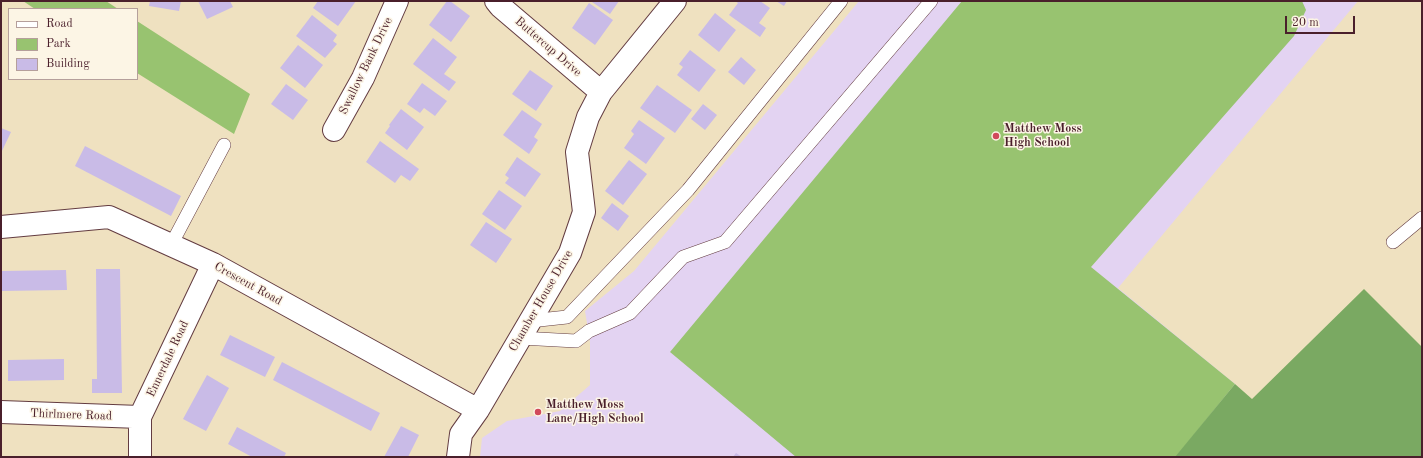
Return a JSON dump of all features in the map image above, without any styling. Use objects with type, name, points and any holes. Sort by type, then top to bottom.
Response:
[{"type":"street","name":"Swallow Bank Drive","points":[[334,130],[363,78],[397,1]]},
{"type":"street","name":"Buttercup Drive","points":[[496,1],[601,92]]},
{"type":"street","name":"Chamber House Drive","points":[[458,457],[461,434],[478,410],[570,253],[584,212],[577,152],[588,117],[601,92],[675,1]]},
{"type":"street","name":"Crescent Road","points":[[1,227],[109,217],[213,264],[478,410]]},
{"type":"street","name":"Ennerdale Road","points":[[140,457],[140,417],[213,264]]},
{"type":"street","name":"Thirlmere Road","points":[[1,412],[140,417]]},
{"type":"lane","points":[[525,330],[567,318],[688,190],[841,1]]},
{"type":"lane","points":[[525,330],[576,341],[589,331],[630,313],[683,257],[725,242],[931,1]]},
{"type":"lane","points":[[171,245],[224,145]]},
{"type":"lane","points":[[1393,242],[1422,218]]},
{"type":"shaded area","name":"Matthew Moss High School","points":[[859,1],[1358,1],[1118,288],[1235,384],[1176,457],[480,457],[482,438],[507,421],[560,411],[590,385],[590,342],[585,311],[634,271]]},
{"type":"green space","points":[[23,1],[106,1],[116,8],[34,8]]},
{"type":"green space","name":"Matthew Moss High School","points":[[962,1],[1302,1],[1306,10],[1294,36],[1091,267],[1235,384],[1176,457],[796,457],[670,352]]},
{"type":"green space","points":[[138,22],[250,94],[234,134],[138,74]]},
{"type":"green space","points":[[1364,289],[1422,347],[1422,457],[1175,457],[1235,384],[1252,399]]},
{"type":"building","points":[[150,1],[181,1],[179,11],[149,6]]},
{"type":"building","points":[[198,1],[230,1],[233,7],[207,19]]},
{"type":"building","points":[[318,1],[356,1],[338,26],[313,8]]},
{"type":"building","points":[[447,1],[450,1],[470,16],[451,42],[429,25]]},
{"type":"building","points":[[619,1],[610,14],[592,2]]},
{"type":"building","points":[[735,1],[760,1],[770,8],[759,23],[766,28],[760,37],[729,15],[738,3]]},
{"type":"building","points":[[776,1],[787,1],[784,6]]},
{"type":"building","points":[[589,3],[613,20],[595,45],[572,28]]},
{"type":"building","points":[[715,13],[736,30],[719,52],[698,35]]},
{"type":"building","points":[[312,15],[337,35],[333,41],[337,44],[325,58],[296,36]]},
{"type":"building","points":[[433,38],[457,57],[444,74],[456,82],[449,91],[413,64]]},
{"type":"building","points":[[298,45],[323,65],[305,88],[280,68]]},
{"type":"building","points":[[690,50],[716,70],[699,92],[677,75],[683,67],[679,64]]},
{"type":"building","points":[[741,57],[756,70],[744,85],[728,72]]},
{"type":"building","points":[[530,70],[553,86],[536,111],[512,94]]},
{"type":"building","points":[[422,83],[447,101],[435,116],[424,108],[420,113],[407,104]]},
{"type":"building","points":[[286,84],[308,100],[293,120],[271,104]]},
{"type":"building","points":[[657,85],[692,110],[675,133],[640,108]]},
{"type":"building","points":[[703,104],[717,115],[705,130],[691,119]]},
{"type":"building","points":[[401,109],[424,127],[407,150],[385,133]]},
{"type":"building","points":[[522,110],[542,124],[534,137],[538,140],[529,154],[503,135]]},
{"type":"building","points":[[639,120],[665,138],[646,164],[624,148],[634,134],[631,131]]},
{"type":"building","points":[[1,128],[11,132],[1,153]]},
{"type":"building","points":[[380,141],[419,169],[410,181],[401,175],[395,183],[366,162]]},
{"type":"building","points":[[85,146],[181,196],[171,216],[75,166]]},
{"type":"building","points":[[517,157],[541,174],[525,197],[505,183],[509,178],[505,175]]},
{"type":"building","points":[[629,160],[647,174],[623,205],[605,191]]},
{"type":"building","points":[[499,190],[522,206],[505,230],[482,214]]},
{"type":"building","points":[[612,203],[629,216],[618,231],[601,218]]},
{"type":"building","points":[[486,222],[512,239],[496,263],[470,245]]},
{"type":"building","points":[[96,269],[120,269],[122,393],[92,393],[92,379],[97,379]]},
{"type":"building","points":[[66,270],[67,290],[1,291],[1,271]]},
{"type":"building","points":[[230,335],[275,357],[265,377],[220,355]]},
{"type":"building","points":[[64,359],[64,380],[8,381],[8,360]]},
{"type":"building","points":[[282,362],[380,413],[371,431],[273,380]]},
{"type":"building","points":[[207,375],[229,388],[206,431],[183,419]]},
{"type":"building","points":[[401,426],[419,435],[408,457],[384,457]]},
{"type":"building","points":[[237,427],[286,453],[284,457],[252,457],[228,444]]},
{"type":"building","points":[[736,453],[742,457],[733,457]]},
{"type":"place","name":"Matthew Moss High School","points":[[996,136]]},
{"type":"place","name":"Matthew Moss Lane/High School","points":[[538,412]]}]
